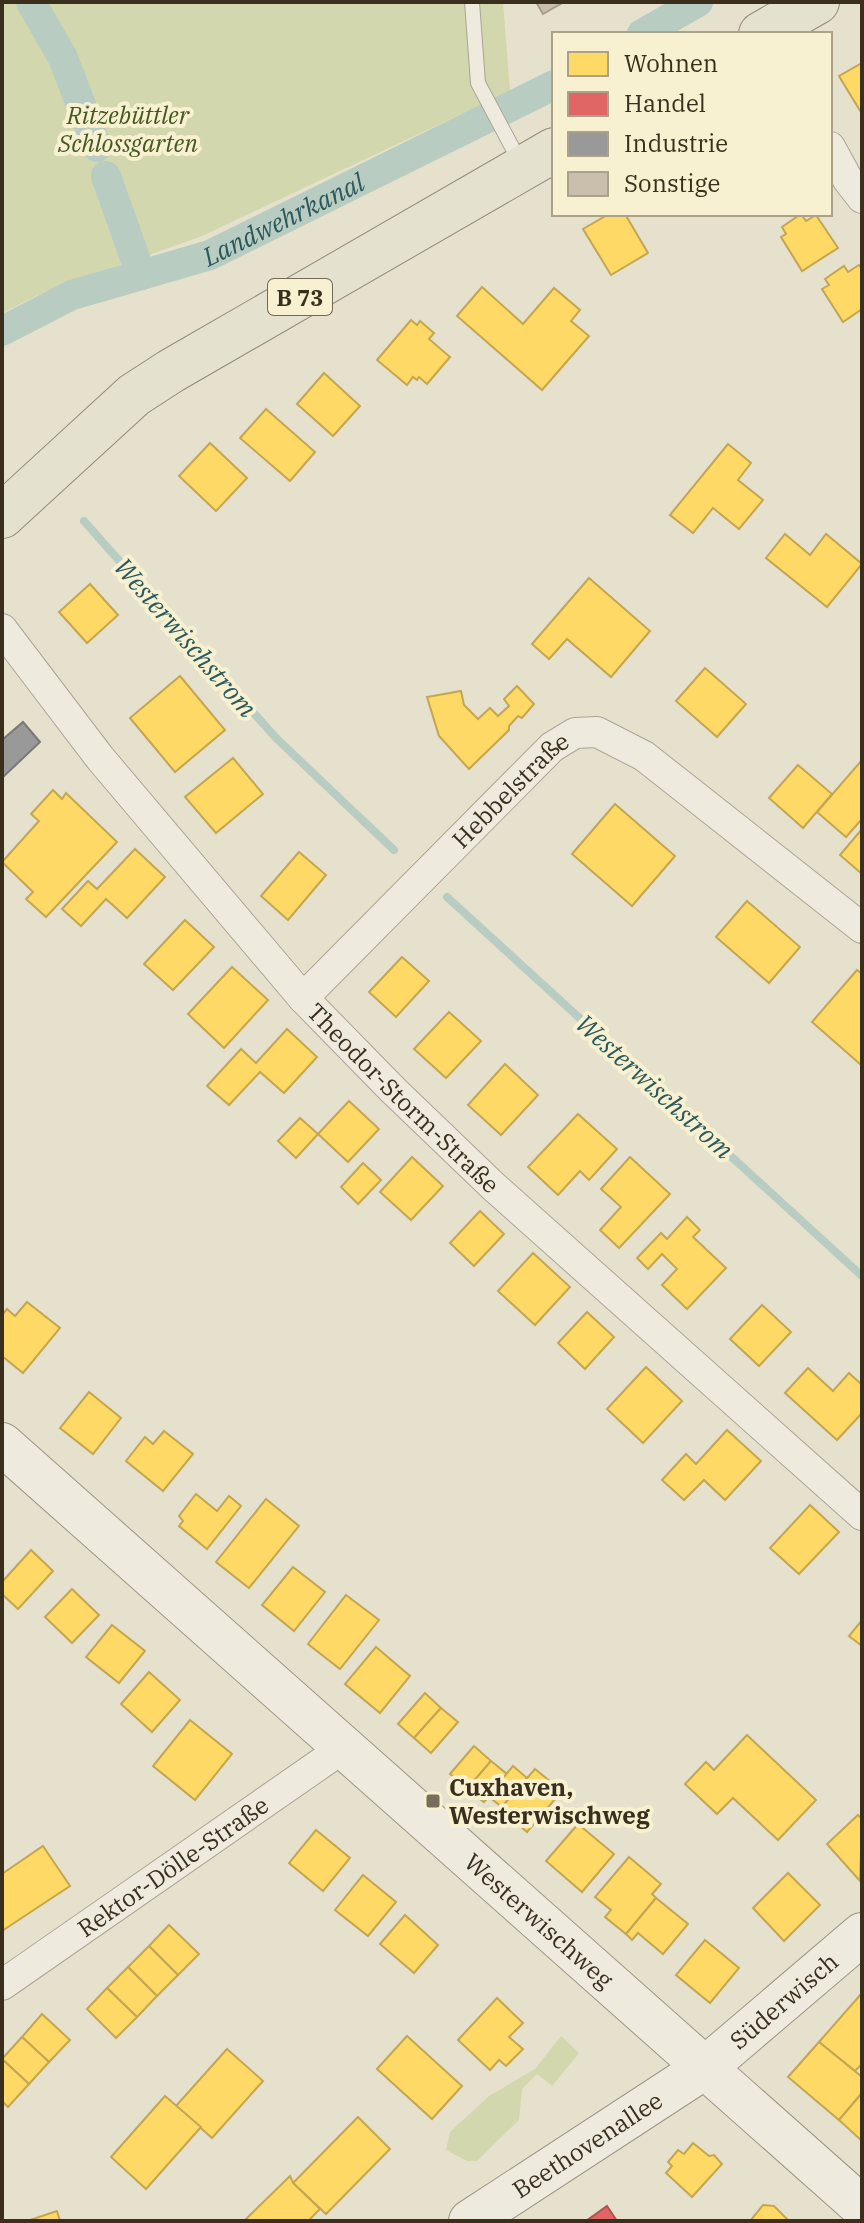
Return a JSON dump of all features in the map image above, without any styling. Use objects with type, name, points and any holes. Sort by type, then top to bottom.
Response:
[{"type":"main road","points":[[765,32],[817,2]]},
{"type":"main road","name":"B 73","points":[[2,516],[134,395],[527,150]]},
{"type":"street","points":[[832,151],[862,198]]},
{"type":"street","name":"Theodor-Storm-Straße","points":[[2,629],[100,758],[303,998],[493,1186],[862,1515]]},
{"type":"street","name":"Hebbelstraße","points":[[303,998],[552,747],[575,733],[597,732],[644,756],[862,928]]},
{"type":"street","name":"Westerwischweg","points":[[2,1444],[862,2207]]},
{"type":"street","name":"Rektor-Dölle-Straße","points":[[2,1985],[343,1748]]},
{"type":"street","name":"Süderwisch","points":[[706,2067],[862,1934]]},
{"type":"street","name":"Beethovenallee","points":[[470,2221],[706,2067]]},
{"type":"lane","points":[[472,2],[478,83],[527,150]]},
{"type":"green space","name":"Ritzebüttler Schlossgarten","points":[[2,2],[503,2],[510,91],[202,236],[36,296],[2,313]]},
{"type":"green space","points":[[561,2036],[579,2053],[552,2086],[537,2074],[522,2089],[519,2120],[477,2161],[467,2161],[446,2150],[450,2132],[489,2096],[535,2069]]},
{"type":"building: Wohnen","points":[[862,63],[862,114],[839,76]]},
{"type":"building: Wohnen","points":[[606,216],[626,216],[648,253],[611,275],[583,229]]},
{"type":"building: Wohnen","points":[[798,216],[806,221],[817,216],[838,248],[802,271],[781,237],[786,234],[782,227]]},
{"type":"building: Wohnen","points":[[859,265],[862,269],[862,309],[843,322],[822,289],[829,285],[825,279],[844,266],[848,272]]},
{"type":"building: Wohnen","points":[[482,287],[523,324],[554,288],[580,310],[571,321],[589,336],[542,390],[457,316]]},
{"type":"building: Wohnen","points":[[411,320],[417,325],[420,321],[434,333],[429,339],[450,357],[427,384],[419,377],[417,380],[413,377],[407,385],[377,360]]},
{"type":"building: Wohnen","points":[[324,373],[360,406],[333,436],[297,404]]},
{"type":"building: Wohnen","points":[[266,409],[315,452],[290,481],[240,438]]},
{"type":"building: Wohnen","points":[[210,443],[247,478],[216,511],[179,476]]},
{"type":"building: Wohnen","points":[[728,444],[751,463],[738,480],[763,500],[739,529],[713,508],[693,533],[670,515]]},
{"type":"building: Wohnen","points":[[785,534],[810,555],[826,534],[862,564],[827,607],[766,558]]},
{"type":"building: Wohnen","points":[[589,578],[650,631],[611,677],[567,639],[549,659],[532,644]]},
{"type":"building: Wohnen","points":[[90,584],[118,615],[87,643],[59,612]]},
{"type":"building: Wohnen","points":[[705,668],[746,704],[717,737],[676,701]]},
{"type":"building: Wohnen","points":[[180,676],[225,730],[175,772],[130,718]]},
{"type":"building: Wohnen","points":[[517,686],[534,704],[522,718],[518,716],[509,730],[469,769],[439,736],[427,697],[461,691],[464,705],[478,719],[490,708],[498,716],[509,706],[504,699]]},
{"type":"building: Wohnen","points":[[233,758],[263,794],[216,833],[185,797]]},
{"type":"building: Wohnen","points":[[862,760],[862,819],[846,837],[817,812]]},
{"type":"building: Wohnen","points":[[798,765],[832,794],[803,828],[769,798]]},
{"type":"building: Wohnen","points":[[53,790],[62,799],[66,793],[117,842],[46,917],[26,899],[33,892],[2,862],[39,821],[31,814]]},
{"type":"building: Wohnen","points":[[615,804],[675,856],[632,906],[572,854]]},
{"type":"building: Wohnen","points":[[862,829],[862,874],[840,855]]},
{"type":"building: Wohnen","points":[[135,849],[165,877],[127,918],[106,899],[81,926],[62,909],[88,881],[97,889]]},
{"type":"building: Wohnen","points":[[299,852],[326,875],[288,920],[261,896]]},
{"type":"building: Wohnen","points":[[747,901],[800,947],[769,983],[716,937]]},
{"type":"building: Wohnen","points":[[185,920],[214,947],[173,990],[144,964]]},
{"type":"building: Wohnen","points":[[402,957],[429,981],[396,1017],[369,992]]},
{"type":"building: Wohnen","points":[[232,967],[268,1000],[224,1048],[188,1014]]},
{"type":"building: Wohnen","points":[[857,970],[862,974],[860,1064],[812,1022]]},
{"type":"building: Wohnen","points":[[449,1012],[481,1041],[446,1078],[414,1049]]},
{"type":"building: Wohnen","points":[[287,1029],[317,1057],[284,1093],[260,1072],[229,1105],[207,1086],[241,1049],[256,1063]]},
{"type":"building: Wohnen","points":[[505,1064],[538,1095],[501,1135],[468,1105]]},
{"type":"building: Wohnen","points":[[349,1101],[379,1129],[348,1162],[318,1134]]},
{"type":"building: Wohnen","points":[[578,1114],[617,1149],[589,1180],[580,1171],[558,1195],[528,1167]]},
{"type":"building: Wohnen","points":[[300,1118],[318,1134],[296,1158],[278,1141]]},
{"type":"building: Wohnen","points":[[412,1157],[443,1186],[411,1220],[380,1192]]},
{"type":"building: Wohnen","points":[[630,1157],[670,1194],[619,1248],[600,1230],[621,1207],[601,1189]]},
{"type":"building: Wohnen","points":[[363,1163],[381,1180],[358,1204],[341,1187]]},
{"type":"building: Wohnen","points":[[480,1211],[504,1234],[474,1266],[450,1243]]},
{"type":"building: Wohnen","points":[[687,1217],[700,1230],[693,1237],[726,1268],[687,1309],[662,1285],[677,1269],[662,1254],[648,1269],[637,1258],[661,1233],[667,1239]]},
{"type":"building: Wohnen","points":[[533,1253],[570,1287],[535,1325],[498,1291]]},
{"type":"building: Wohnen","points":[[27,1302],[60,1328],[23,1373],[2,1356],[2,1315],[7,1309],[15,1316]]},
{"type":"building: Wohnen","points":[[762,1305],[791,1332],[759,1366],[730,1339]]},
{"type":"building: Wohnen","points":[[587,1312],[614,1337],[585,1369],[558,1343]]},
{"type":"building: Wohnen","points":[[646,1367],[682,1401],[643,1443],[607,1409]]},
{"type":"building: Wohnen","points":[[808,1368],[833,1391],[849,1373],[862,1385],[862,1413],[837,1440],[785,1393]]},
{"type":"building: Wohnen","points":[[89,1392],[121,1418],[93,1454],[60,1428]]},
{"type":"building: Wohnen","points":[[727,1430],[761,1461],[725,1500],[704,1480],[684,1500],[662,1480],[686,1454],[696,1464]]},
{"type":"building: Wohnen","points":[[164,1431],[193,1454],[163,1491],[126,1461],[145,1437],[153,1444]]},
{"type":"building: Wohnen","points":[[196,1494],[217,1511],[229,1496],[241,1506],[207,1549],[179,1526],[183,1521],[179,1516]]},
{"type":"building: Wohnen","points":[[266,1499],[299,1526],[249,1588],[216,1562]]},
{"type":"building: Wohnen","points":[[810,1505],[839,1532],[799,1574],[770,1548]]},
{"type":"building: Wohnen","points":[[31,1550],[53,1571],[18,1609],[2,1594],[2,1582]]},
{"type":"building: Wohnen","points":[[293,1567],[325,1592],[294,1631],[262,1605]]},
{"type":"building: Wohnen","points":[[72,1589],[99,1615],[72,1643],[45,1617]]},
{"type":"building: Wohnen","points":[[346,1595],[379,1620],[340,1669],[308,1644]]},
{"type":"building: Wohnen","points":[[862,1620],[862,1646],[849,1636]]},
{"type":"building: Wohnen","points":[[112,1625],[145,1651],[119,1683],[86,1657]]},
{"type":"building: Wohnen","points":[[376,1647],[410,1676],[380,1713],[345,1684]]},
{"type":"building: Wohnen","points":[[149,1672],[180,1700],[152,1732],[121,1704]]},
{"type":"building: Wohnen","points":[[425,1693],[441,1708],[414,1738],[398,1724]]},
{"type":"building: Wohnen","points":[[441,1708],[458,1722],[431,1753],[414,1738]]},
{"type":"building: Wohnen","points":[[190,1720],[232,1754],[195,1800],[153,1766]]},
{"type":"building: Wohnen","points":[[747,1735],[816,1800],[778,1840],[733,1798],[717,1814],[685,1784],[706,1762],[714,1770]]},
{"type":"building: Wohnen","points":[[474,1746],[491,1761],[467,1789],[450,1774]]},
{"type":"building: Wohnen","points":[[491,1761],[507,1774],[484,1802],[467,1789]]},
{"type":"building: Wohnen","points":[[513,1766],[527,1778],[502,1807],[488,1796]]},
{"type":"building: Wohnen","points":[[535,1769],[562,1791],[527,1832],[500,1809]]},
{"type":"building: Wohnen","points":[[858,1815],[862,1819],[860,1881],[827,1844]]},
{"type":"building: Wohnen","points":[[578,1824],[614,1854],[582,1892],[546,1861]]},
{"type":"building: Wohnen","points":[[316,1830],[350,1858],[323,1891],[289,1863]]},
{"type":"building: Wohnen","points":[[43,1846],[70,1886],[2,1931],[2,1874]]},
{"type":"building: Wohnen","points":[[629,1857],[661,1884],[652,1894],[656,1898],[626,1934],[605,1917],[611,1910],[595,1897]]},
{"type":"building: Wohnen","points":[[788,1873],[820,1905],[784,1941],[753,1908]]},
{"type":"building: Wohnen","points":[[363,1875],[396,1902],[368,1936],[335,1910]]},
{"type":"building: Wohnen","points":[[656,1898],[688,1924],[663,1954],[638,1933],[632,1940],[626,1934]]},
{"type":"building: Wohnen","points":[[405,1915],[438,1945],[414,1973],[380,1944]]},
{"type":"building: Wohnen","points":[[169,1925],[199,1954],[178,1975],[149,1946]]},
{"type":"building: Wohnen","points":[[705,1940],[739,1968],[710,2003],[676,1975]]},
{"type":"building: Wohnen","points":[[149,1946],[178,1975],[157,1996],[128,1967]]},
{"type":"building: Wohnen","points":[[128,1967],[157,1996],[137,2017],[107,1988]]},
{"type":"building: Wohnen","points":[[107,1988],[137,2017],[116,2038],[87,2009]]},
{"type":"building: Wohnen","points":[[862,1993],[862,2064],[855,2071],[819,2042]]},
{"type":"building: Wohnen","points":[[497,1998],[523,2023],[509,2037],[523,2049],[506,2066],[499,2060],[490,2070],[458,2040]]},
{"type":"building: Wohnen","points":[[42,2014],[70,2040],[49,2062],[22,2037]]},
{"type":"building: Wohnen","points":[[407,2036],[462,2086],[432,2119],[377,2069]]},
{"type":"building: Wohnen","points":[[22,2037],[49,2062],[29,2084],[2,2059]]},
{"type":"building: Wohnen","points":[[819,2042],[862,2077],[862,2093],[839,2120],[788,2077]]},
{"type":"building: Wohnen","points":[[227,2049],[263,2081],[212,2138],[176,2106]]},
{"type":"building: Wohnen","points":[[2,2059],[29,2084],[8,2107],[2,2101]]},
{"type":"building: Wohnen","points":[[862,2093],[862,2141],[839,2120]]},
{"type":"building: Wohnen","points":[[165,2096],[201,2127],[146,2189],[111,2157]]},
{"type":"building: Wohnen","points":[[358,2117],[390,2149],[326,2214],[293,2183]]},
{"type":"building: Wohnen","points":[[693,2143],[709,2156],[714,2155],[722,2164],[692,2197],[666,2173],[672,2166],[668,2162],[678,2150],[684,2154]]},
{"type":"building: Wohnen","points":[[290,2176],[293,2183],[320,2209],[308,2221],[244,2221]]},
{"type":"building: Wohnen","points":[[763,2205],[774,2206],[789,2221],[750,2221]]},
{"type":"building: Wohnen","points":[[57,2211],[60,2221],[27,2221]]},
{"type":"building: Handel","points":[[607,2206],[617,2221],[586,2221]]},
{"type":"building: Industrie","points":[[23,722],[40,742],[2,778],[2,740]]},
{"type":"building: Sonstige","points":[[536,2],[564,2],[543,14]]},
{"type":"waterway","points":[[31,2],[63,58],[97,147]]},
{"type":"waterway","name":"Landwehrkanal","points":[[646,32],[698,2]]},
{"type":"waterway","name":"Landwehrkanal","points":[[2,331],[72,295],[210,255],[552,86]]},
{"type":"waterway","points":[[106,176],[141,275]]},
{"type":"waterway","name":"Westerwischstrom","points":[[84,521],[276,738],[394,850]]},
{"type":"waterway","name":"Westerwischstrom","points":[[447,897],[862,1276]]},
{"type":"place","name":"Cuxhaven, Westerwischweg","points":[[433,1801]]}]
